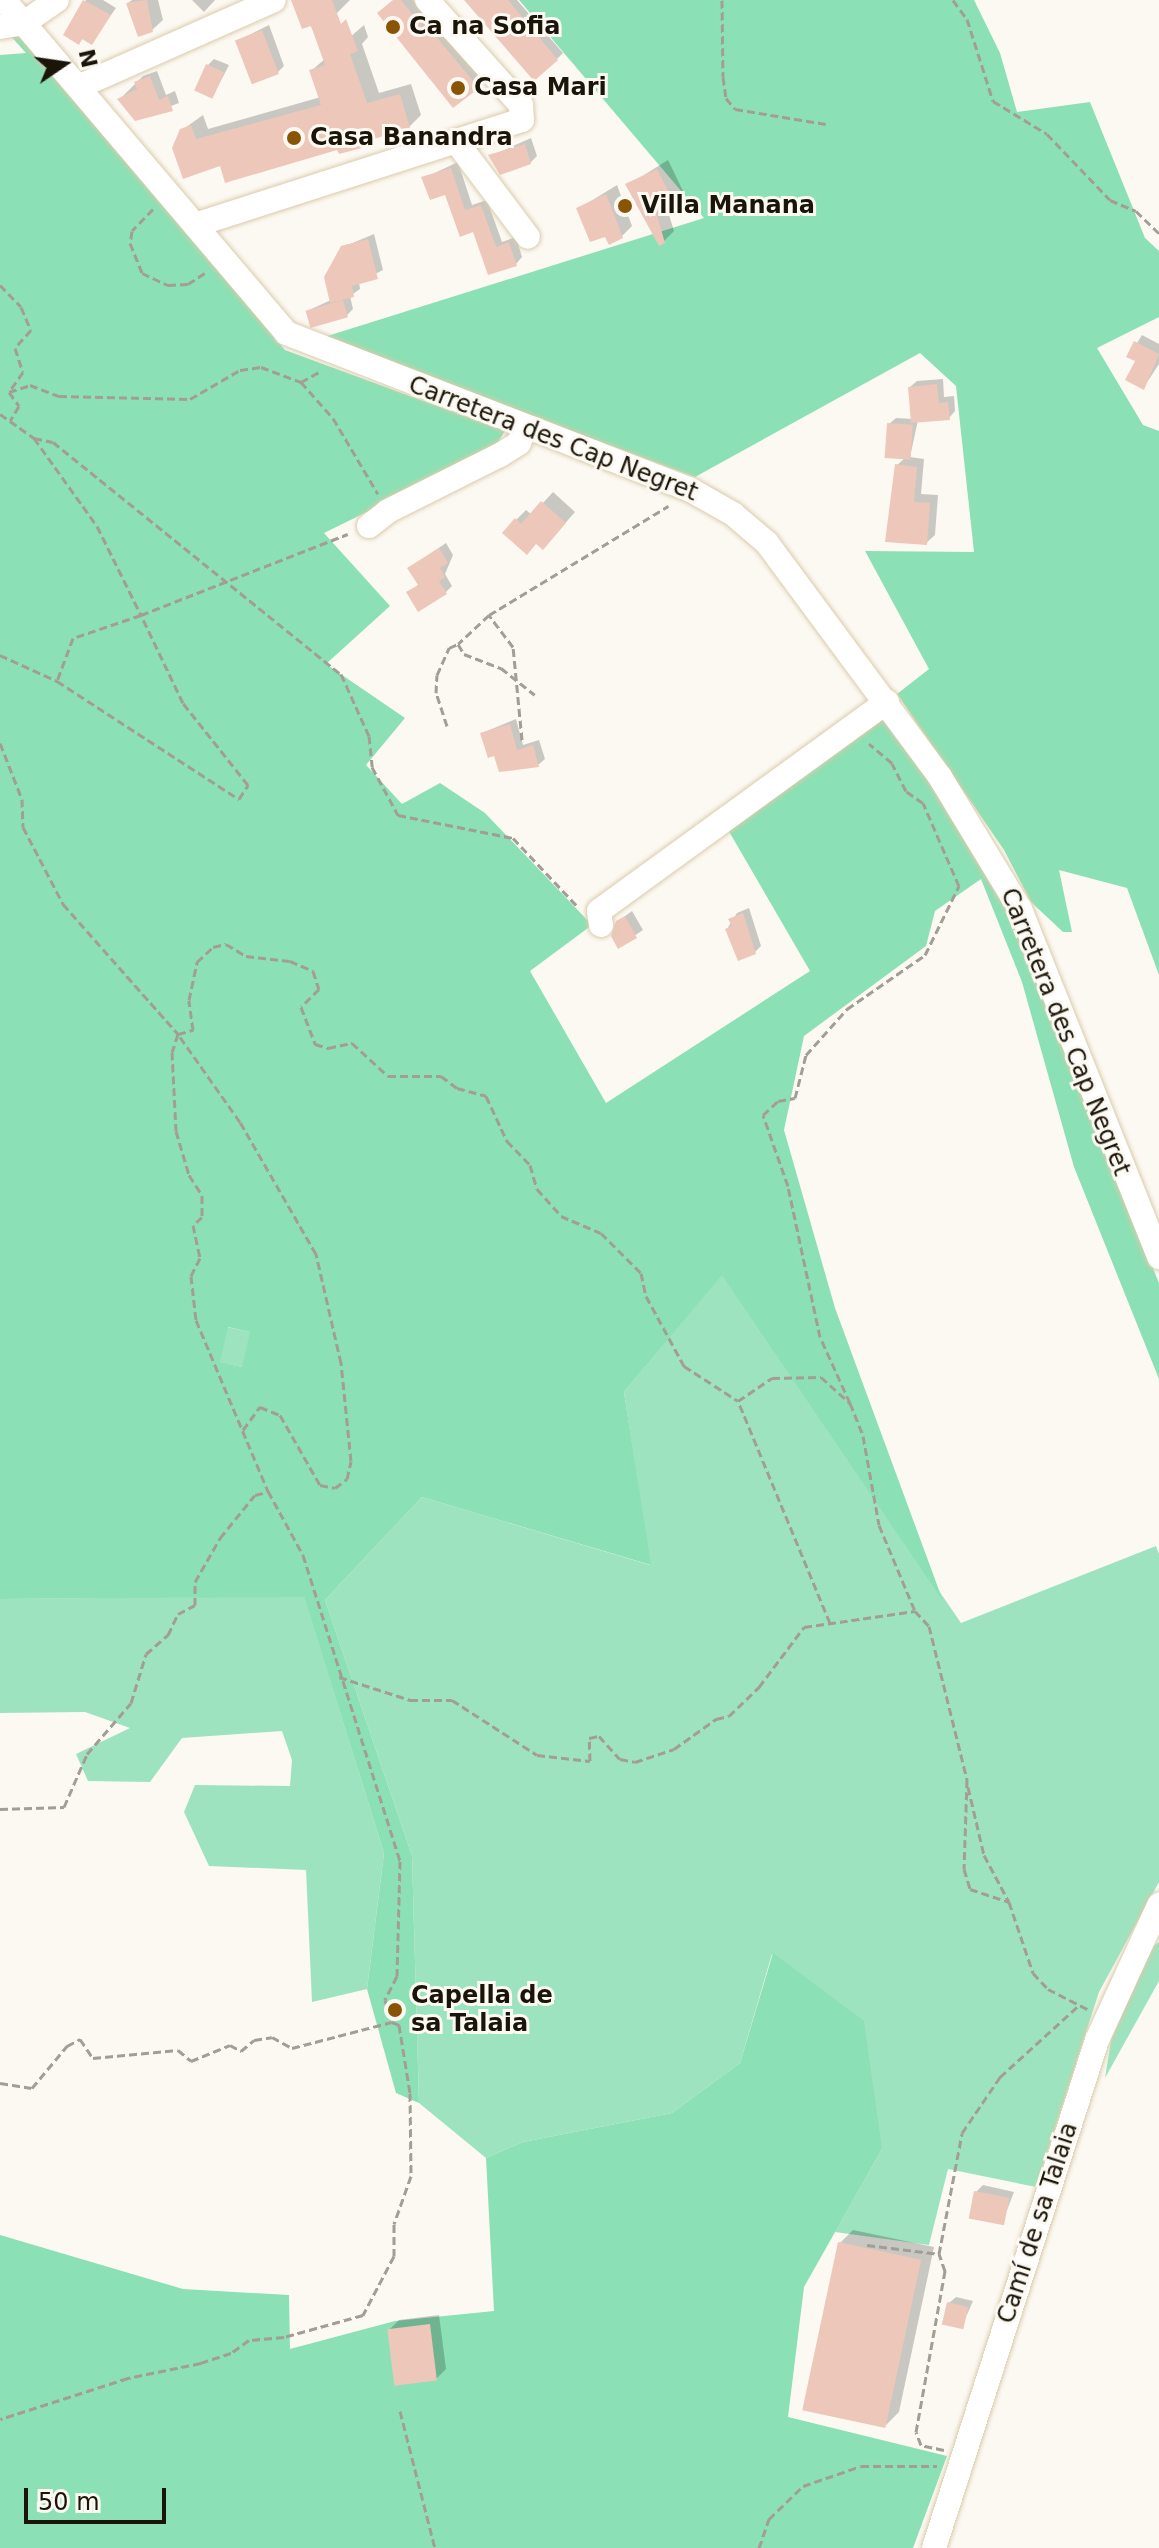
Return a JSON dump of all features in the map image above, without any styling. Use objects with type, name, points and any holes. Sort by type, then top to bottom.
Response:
[{"type":"street","name":"Carretera des Cap Negret","points":[[4,0],[12,25],[78,87],[286,333],[327,352],[681,486],[733,514],[767,543],[940,777],[1020,909],[1159,1257]]},
{"type":"street","points":[[12,25],[57,0]]},
{"type":"street","points":[[78,87],[274,0]]},
{"type":"street","points":[[195,225],[458,144],[522,120],[521,105],[427,0]]},
{"type":"street","points":[[458,144],[528,237]]},
{"type":"street","points":[[379,518],[500,455],[519,443],[525,427]]},
{"type":"street","points":[[600,918],[887,702]]},
{"type":"street","name":"Camí de sa Talaia","points":[[934,2548],[1108,2016],[1156,1916]]},
{"type":"path","points":[[722,0],[725,87],[735,109],[826,124]]},
{"type":"path","points":[[953,0],[967,19],[993,101],[1047,134],[1110,200],[1136,211],[1159,233]]},
{"type":"path","points":[[171,196],[132,231],[130,243],[142,273],[168,285],[188,284],[226,261]]},
{"type":"path","points":[[0,285],[21,307],[31,330],[15,348],[23,372],[9,392]]},
{"type":"path","points":[[301,382],[320,375],[327,352]]},
{"type":"path","points":[[9,392],[30,385],[59,396],[131,402],[190,399],[240,370],[261,367],[301,382],[333,418],[379,518],[225,578],[141,615],[73,638],[57,681]]},
{"type":"path","points":[[9,392],[19,406],[10,421]]},
{"type":"path","points":[[0,414],[34,438],[97,526],[183,703],[248,785],[239,799],[57,681],[0,655]]},
{"type":"path","points":[[34,438],[53,442],[132,510],[225,578],[341,674],[369,736],[372,767],[398,815],[513,838],[585,915],[600,918]]},
{"type":"path","points":[[447,726],[436,693],[437,675],[449,648],[458,644],[489,615],[669,505],[681,486]]},
{"type":"path","points":[[489,615],[513,647],[522,740]]},
{"type":"path","points":[[458,644],[464,654],[514,678],[535,695]]},
{"type":"path","points":[[842,735],[877,746],[906,791],[923,803],[959,886],[925,955],[847,1009],[806,1055],[795,1098],[778,1101],[763,1115],[791,1199],[820,1337],[863,1436],[879,1525],[915,1611],[929,1626],[984,1855],[1009,1902],[1033,1973],[1048,1989],[1078,2006],[1108,2016]]},
{"type":"path","points":[[0,743],[22,799],[23,827],[63,904],[178,1034],[240,1122],[316,1254],[341,1363],[351,1461],[347,1479],[335,1488],[320,1485],[280,1415],[260,1407],[243,1430]]},
{"type":"path","points":[[178,1034],[193,1030],[189,1000],[197,962],[213,947],[226,944],[246,956],[290,961],[313,971],[319,989],[301,1007],[315,1044],[328,1048],[352,1043],[388,1076],[441,1076],[457,1088],[486,1096],[507,1141],[530,1165],[537,1189],[561,1216],[601,1233],[641,1273],[646,1296],[684,1366],[738,1401],[830,1623]]},
{"type":"path","points":[[178,1034],[172,1052],[176,1131],[189,1175],[202,1195],[202,1217],[193,1225],[200,1258],[191,1276],[196,1320],[268,1491],[303,1555],[339,1677],[400,1861],[397,1976],[385,2000],[392,2022]]},
{"type":"path","points":[[738,1401],[772,1378],[821,1377],[850,1403]]},
{"type":"path","points":[[0,1809],[64,1807],[87,1754],[131,1703],[146,1654],[168,1635],[178,1614],[195,1605],[195,1582],[220,1538],[255,1495],[268,1491]]},
{"type":"path","points":[[339,1677],[410,1700],[452,1700],[537,1755],[590,1761],[589,1738],[599,1736],[620,1759],[635,1762],[674,1749],[716,1719],[729,1716],[759,1687],[804,1627],[915,1611]]},
{"type":"path","points":[[967,1780],[964,1869],[970,1889],[1009,1902]]},
{"type":"path","points":[[962,2461],[921,2445],[916,2432],[945,2271],[939,2254],[962,2133],[1000,2077],[1078,2006]]},
{"type":"path","points":[[0,2083],[32,2088],[67,2046],[80,2039],[93,2058],[178,2050],[191,2061],[230,2045],[241,2051],[254,2040],[272,2037],[292,2048],[392,2022],[399,2025],[410,2093],[411,2176],[394,2224],[394,2256],[363,2315],[284,2337],[249,2340],[231,2353],[201,2363],[128,2378],[0,2419]]},
{"type":"path","points":[[867,2245],[939,2254]]},
{"type":"path","points":[[400,2411],[435,2548]]},
{"type":"path","points":[[759,2548],[769,2519],[803,2486],[861,2466],[962,2461]]},
{"type":"green space","points":[[519,0],[974,0],[1000,53],[1017,112],[1090,102],[1145,238],[1159,251],[1159,317],[1097,348],[1143,425],[1159,431],[1159,975],[1127,888],[1059,870],[1072,932],[1063,932],[1031,902],[1004,850],[897,694],[929,669],[865,551],[974,552],[956,386],[920,353],[695,477],[321,338],[704,218]]},
{"type":"green space","points":[[0,14],[285,350],[505,431],[493,450],[324,533],[390,606],[326,664],[405,718],[366,765],[402,804],[440,783],[485,813],[592,925],[530,971],[606,1103],[810,971],[727,828],[885,712],[985,855],[1159,1283],[1159,1379],[1074,1167],[1022,982],[981,879],[935,911],[926,946],[804,1036],[784,1130],[835,1308],[943,1601],[722,1275],[624,1392],[651,1565],[422,1497],[325,1600],[412,1856],[419,2103],[396,2093],[367,1989],[384,1853],[304,1597],[0,1599],[0,55],[26,53],[0,24]],"holes":[[[228,1327],[250,1332],[242,1367],[220,1362]]]},
{"type":"green space","points":[[722,1274],[961,1623],[1156,1546],[1159,1554],[1159,1882],[1099,1992],[1036,2187],[948,2169],[929,2245],[835,2232],[882,2149],[772,1954],[740,2063],[672,2113],[523,2142],[486,2158],[419,2103],[412,1856],[325,1600],[422,1497],[650,1565],[624,1392]]},
{"type":"green space","points":[[227,1327],[250,1332],[243,1367],[220,1362]]},
{"type":"green space","points":[[304,1596],[384,1853],[367,1989],[312,2002],[306,1870],[209,1866],[184,1812],[195,1785],[290,1786],[292,1760],[282,1731],[182,1738],[150,1782],[88,1781],[76,1754],[130,1728],[85,1712],[0,1713],[0,1599]]},
{"type":"green space","points":[[1159,1942],[1159,1981],[1105,2078],[1111,2040],[1152,1947]]},
{"type":"green space","points":[[773,1953],[864,2021],[882,2149],[804,2287],[788,2417],[947,2456],[913,2548],[0,2548],[0,2235],[183,2289],[289,2295],[290,2349],[395,2321],[494,2311],[486,2158],[523,2142],[672,2113],[740,2063]]},
{"type":"building","points":[[83,0],[111,15],[92,45],[82,39],[79,45],[63,35]]},
{"type":"building","points":[[147,0],[153,32],[138,37],[126,3]]},
{"type":"building","points":[[291,0],[332,0],[341,24],[346,19],[358,51],[350,54],[367,103],[400,94],[410,128],[361,143],[362,148],[339,154],[337,150],[225,183],[220,166],[183,179],[172,148],[180,129],[191,125],[196,139],[321,105],[309,70],[325,65],[311,26],[302,29]]},
{"type":"building","points":[[393,0],[401,0],[479,88],[453,108],[377,13]]},
{"type":"building","points":[[464,0],[508,0],[558,60],[534,81]]},
{"type":"building","points":[[262,30],[279,74],[252,84],[235,40]]},
{"type":"building","points":[[206,64],[224,72],[212,99],[194,90]]},
{"type":"building","points":[[150,76],[159,100],[168,96],[173,111],[135,121],[117,99],[137,89],[134,82]]},
{"type":"building","points":[[525,144],[531,164],[500,175],[488,155]]},
{"type":"building","points":[[451,168],[465,210],[481,205],[496,247],[509,242],[517,266],[488,275],[473,232],[460,237],[445,195],[430,200],[421,177]]},
{"type":"building","points":[[657,169],[674,203],[656,212],[665,243],[659,246],[625,184]]},
{"type":"building","points":[[606,194],[623,238],[609,245],[605,237],[590,242],[576,208]]},
{"type":"building","points":[[368,239],[378,279],[352,286],[354,297],[330,303],[324,277],[341,246]]},
{"type":"building","points":[[343,300],[348,317],[310,328],[306,311]]},
{"type":"building","points":[[1134,341],[1159,354],[1144,390],[1125,380],[1135,361],[1126,357]]},
{"type":"building","points":[[937,384],[939,403],[948,402],[950,420],[911,423],[908,387]]},
{"type":"building","points":[[887,423],[913,425],[910,460],[885,458]]},
{"type":"building","points":[[895,464],[917,467],[914,502],[930,503],[927,545],[885,542]]},
{"type":"building","points":[[541,501],[566,523],[543,550],[536,544],[527,555],[502,533],[515,518],[521,524]]},
{"type":"building","points":[[439,548],[448,563],[440,568],[445,577],[439,581],[447,594],[418,612],[406,592],[418,585],[407,568]]},
{"type":"building","points":[[510,724],[517,750],[533,745],[539,767],[499,772],[494,756],[488,758],[480,733]]},
{"type":"building","points":[[743,913],[756,954],[738,961],[725,929],[732,926],[728,919]]},
{"type":"building","points":[[625,916],[637,938],[618,949],[611,936],[616,921]]},
{"type":"building","points":[[974,2191],[1009,2198],[1004,2225],[969,2218]]},
{"type":"building","points":[[838,2242],[921,2260],[885,2428],[802,2410]]},
{"type":"building","points":[[947,2302],[968,2307],[963,2329],[942,2324]]},
{"type":"building","points":[[430,2324],[437,2381],[394,2386],[387,2329]]},
{"type":"place","name":"Ca na Sofia","points":[[393,27]]},
{"type":"place","name":"Casa Mari","points":[[458,88]]},
{"type":"place","name":"Casa Banandra","points":[[294,138]]},
{"type":"place","name":"Villa Manana","points":[[625,206]]},
{"type":"place","name":"Capella de sa Talaia","points":[[395,2010]]}]
